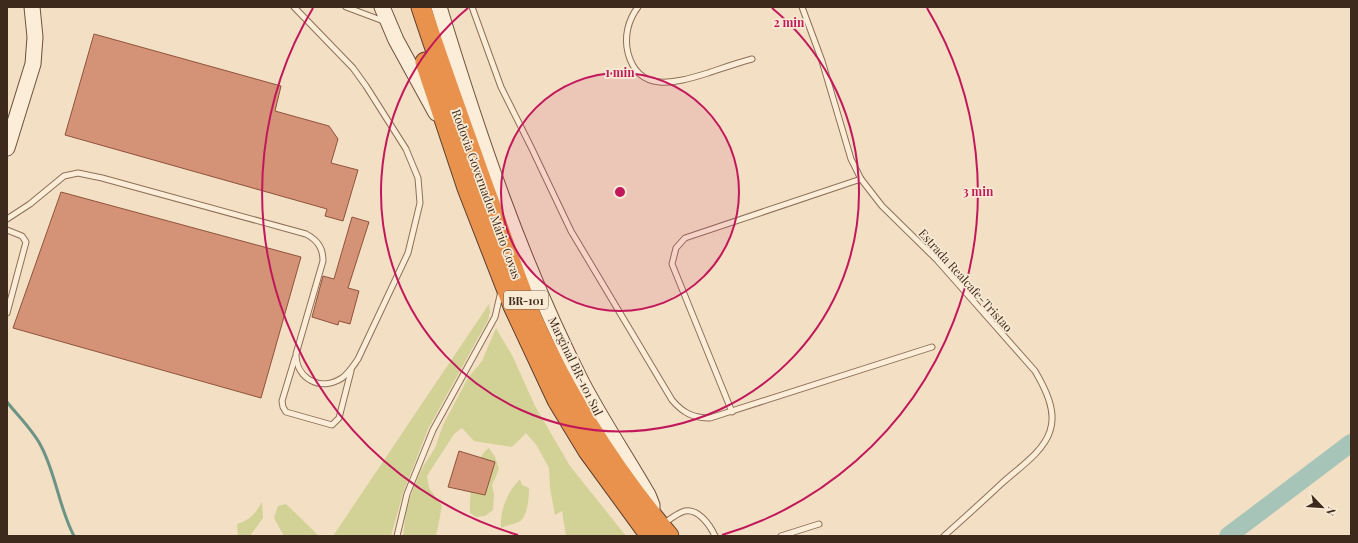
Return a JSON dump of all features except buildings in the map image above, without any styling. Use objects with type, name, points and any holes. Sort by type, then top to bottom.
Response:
[{"type":"highway","name":"Rodovia Governador Mário Covas","points":[[408,7],[451,140],[503,280],[513,306],[557,400],[588,451],[615,491],[658,528]]},
{"type":"highway","name":"Rodovia Governador Mário Covas","points":[[421,7],[445,80],[533,319],[559,373],[595,435],[625,482],[658,528]]},
{"type":"highway","points":[[615,491],[644,536]]},
{"type":"street","points":[[7,148],[32,64],[35,37],[32,7]]},
{"type":"street","points":[[382,7],[388,23],[451,140]]},
{"type":"street","name":"Marginal BR-101 Sul","points":[[439,7],[465,92],[503,199],[541,293],[582,382],[648,495],[658,528]]},
{"type":"lane","points":[[7,219],[30,204],[64,176],[78,172],[306,234],[320,245],[323,261],[282,401],[286,412],[332,424],[336,422],[351,370],[408,253],[420,203],[418,178],[406,149],[366,86],[352,68],[294,7]]},
{"type":"lane","points":[[346,7],[388,23]]},
{"type":"lane","points":[[472,7],[501,87],[571,231],[672,400],[687,414],[698,418],[710,418],[732,412],[932,347]]},
{"type":"lane","points":[[638,7],[627,30],[627,49],[635,71],[644,78],[654,82],[685,80],[752,59]]},
{"type":"lane","name":"Estrada Realcafe-Tristao","points":[[802,7],[822,61],[851,159],[861,179],[882,206],[937,260],[1035,371],[1045,387],[1050,402],[1052,417],[1051,430],[1037,451],[944,536]]},
{"type":"lane","points":[[732,412],[672,264],[676,248],[684,238],[861,179]]},
{"type":"lane","points":[[7,230],[22,236],[26,242],[7,313]]},
{"type":"lane","points":[[397,536],[407,494],[432,430],[495,317],[503,280]]},
{"type":"lane","points":[[296,354],[296,363],[299,371],[313,382],[322,384],[332,382],[341,378],[351,370]]},
{"type":"lane","points":[[658,528],[682,512],[687,511],[702,518],[715,536]]},
{"type":"lane","points":[[781,536],[818,524]]},
{"type":"green space","points":[[489,304],[490,312],[488,320],[428,429],[403,493],[391,536],[333,536]]},
{"type":"green space","points":[[496,328],[513,357],[535,406],[570,466],[626,536],[566,536],[562,511],[555,515],[550,488],[549,468],[537,446],[526,433],[512,447],[474,441],[462,428],[454,434],[427,476],[429,488],[442,506],[436,536],[403,536],[407,505],[421,470],[435,448],[443,425],[468,378],[482,361]]},
{"type":"green space","points":[[489,448],[495,457],[499,469],[492,485],[494,495],[493,510],[485,516],[476,517],[470,513],[473,478],[479,460],[483,453]]},
{"type":"green space","points":[[520,479],[522,485],[529,488],[526,511],[519,522],[501,528],[505,502],[511,490]]},
{"type":"green space","points":[[262,502],[263,518],[250,536],[238,536],[237,524],[252,516]]},
{"type":"green space","points":[[286,504],[320,536],[284,536],[274,518],[278,506]]},
{"type":"waterway","points":[[7,402],[38,440],[46,457],[74,536]]},
{"type":"waterway","points":[[1228,536],[1351,443]]}]
